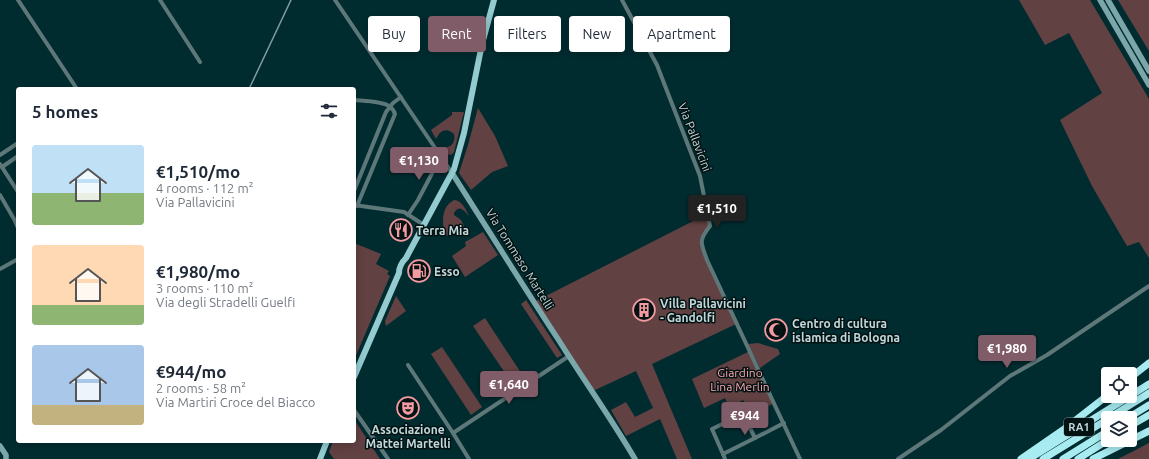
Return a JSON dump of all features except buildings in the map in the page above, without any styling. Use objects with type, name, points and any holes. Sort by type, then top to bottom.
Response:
[{"type":"highway","points":[[1137,372],[1149,363]]},
{"type":"highway","name":"RA1","points":[[1137,392],[1149,384]]},
{"type":"highway","points":[[1119,411],[1149,393]]},
{"type":"highway","points":[[1021,459],[1063,430],[1101,400]]},
{"type":"highway","name":"RA1","points":[[1029,459],[1119,403]]},
{"type":"highway","points":[[1137,412],[1149,405]]},
{"type":"highway","points":[[1137,422],[1149,414]]},
{"type":"highway","points":[[1043,459],[1101,422]]},
{"type":"highway","points":[[1093,459],[1149,431]]},
{"type":"highway","points":[[1063,459],[1101,435]]},
{"type":"highway","name":"RA1","points":[[1078,459],[1101,444]]},
{"type":"main road","points":[[356,372],[399,273],[399,269],[452,173],[464,133],[485,32],[494,0]]},
{"type":"main road","points":[[1100,0],[1149,85]]},
{"type":"main road","points":[[1108,0],[1149,71]]},
{"type":"main road","name":"Via Tommaso Martelli","points":[[452,173],[635,459]]},
{"type":"main road","points":[[320,459],[326,443]]},
{"type":"main road","points":[[0,446],[6,455],[6,459]]},
{"type":"street","points":[[18,0],[76,87]]},
{"type":"street","points":[[160,0],[200,62]]},
{"type":"street","points":[[335,0],[452,173]]},
{"type":"street","name":"Via Pallavicini","points":[[622,0],[657,65],[700,176],[710,226],[702,236],[701,244],[707,260],[800,459]]},
{"type":"street","points":[[356,185],[386,112],[390,106],[401,97]]},
{"type":"street","points":[[356,100],[390,106],[395,114],[356,205],[401,211],[424,225]]},
{"type":"street","points":[[0,155],[16,144]]},
{"type":"street","points":[[16,157],[1,165],[16,189]]},
{"type":"street","points":[[408,214],[421,195],[437,164],[442,159]]},
{"type":"street","points":[[0,195],[16,217]]},
{"type":"street","points":[[0,269],[16,260]]},
{"type":"street","points":[[898,459],[941,430],[1010,376],[1047,355],[1149,286]]},
{"type":"street","points":[[453,433],[569,356]]},
{"type":"street","points":[[408,365],[469,459]]},
{"type":"street","points":[[356,413],[388,459]]},
{"type":"street","points":[[725,459],[712,429],[741,414],[746,418],[755,438]]},
{"type":"street","points":[[722,454],[784,424]]},
{"type":"green space","points":[[1019,0],[1090,0],[1149,99],[1149,258],[1139,242],[1127,246],[1092,186],[1060,120],[1102,93],[1069,33],[1045,45]]},
{"type":"green space","points":[[1118,0],[1149,0],[1149,51]]},
{"type":"green space","points":[[478,108],[495,136],[508,166],[492,172],[471,190],[459,173]]},
{"type":"green space","points":[[452,112],[464,112],[454,152],[451,155],[446,154],[442,147],[448,147],[452,144],[454,134],[444,130],[436,139],[431,130],[452,115]]},
{"type":"green space","points":[[454,200],[461,203],[469,216],[460,208],[456,210],[454,215],[461,220],[464,226],[451,236],[445,235],[443,220],[445,211]]},
{"type":"green space","points":[[707,214],[710,226],[701,244],[738,322],[652,364],[692,459],[677,459],[660,419],[626,436],[611,410],[626,402],[635,417],[653,408],[636,371],[595,390],[587,384],[536,301]]},
{"type":"green space","points":[[483,232],[498,255],[465,277],[452,256],[466,246],[465,242]]},
{"type":"green space","points":[[356,244],[381,254],[376,264],[389,271],[387,274],[390,276],[356,355]]},
{"type":"green space","points":[[396,296],[406,311],[386,326],[385,321]]},
{"type":"green space","points":[[526,300],[562,355],[557,358],[521,304]]},
{"type":"green space","points":[[485,318],[525,379],[514,386],[473,326]]},
{"type":"green space","points":[[758,343],[778,349],[780,354],[760,368],[748,344]]},
{"type":"green space","points":[[442,347],[482,407],[471,415],[431,354]]},
{"type":"green space","name":"Giardino Lina Merlin","points":[[750,351],[774,403],[753,415],[743,400],[729,407],[725,398],[704,408],[692,379]]},
{"type":"green space","points":[[356,422],[380,459],[334,459],[329,452],[332,443],[356,443]]},
{"type":"green space","points":[[1149,443],[1149,459],[1118,459]]},
{"type":"railway","points":[[250,87],[291,0]]},
{"type":"place","name":"Terra Mia","points":[[401,230]]},
{"type":"place","name":"Esso","points":[[419,271]]},
{"type":"place","name":"Villa Pallavicini - Gandolfi","points":[[644,310]]},
{"type":"place","name":"Centro di cultura islamica di Bologna","points":[[776,330]]},
{"type":"place","name":"Associazione Mattei Martelli","points":[[408,408]]}]
